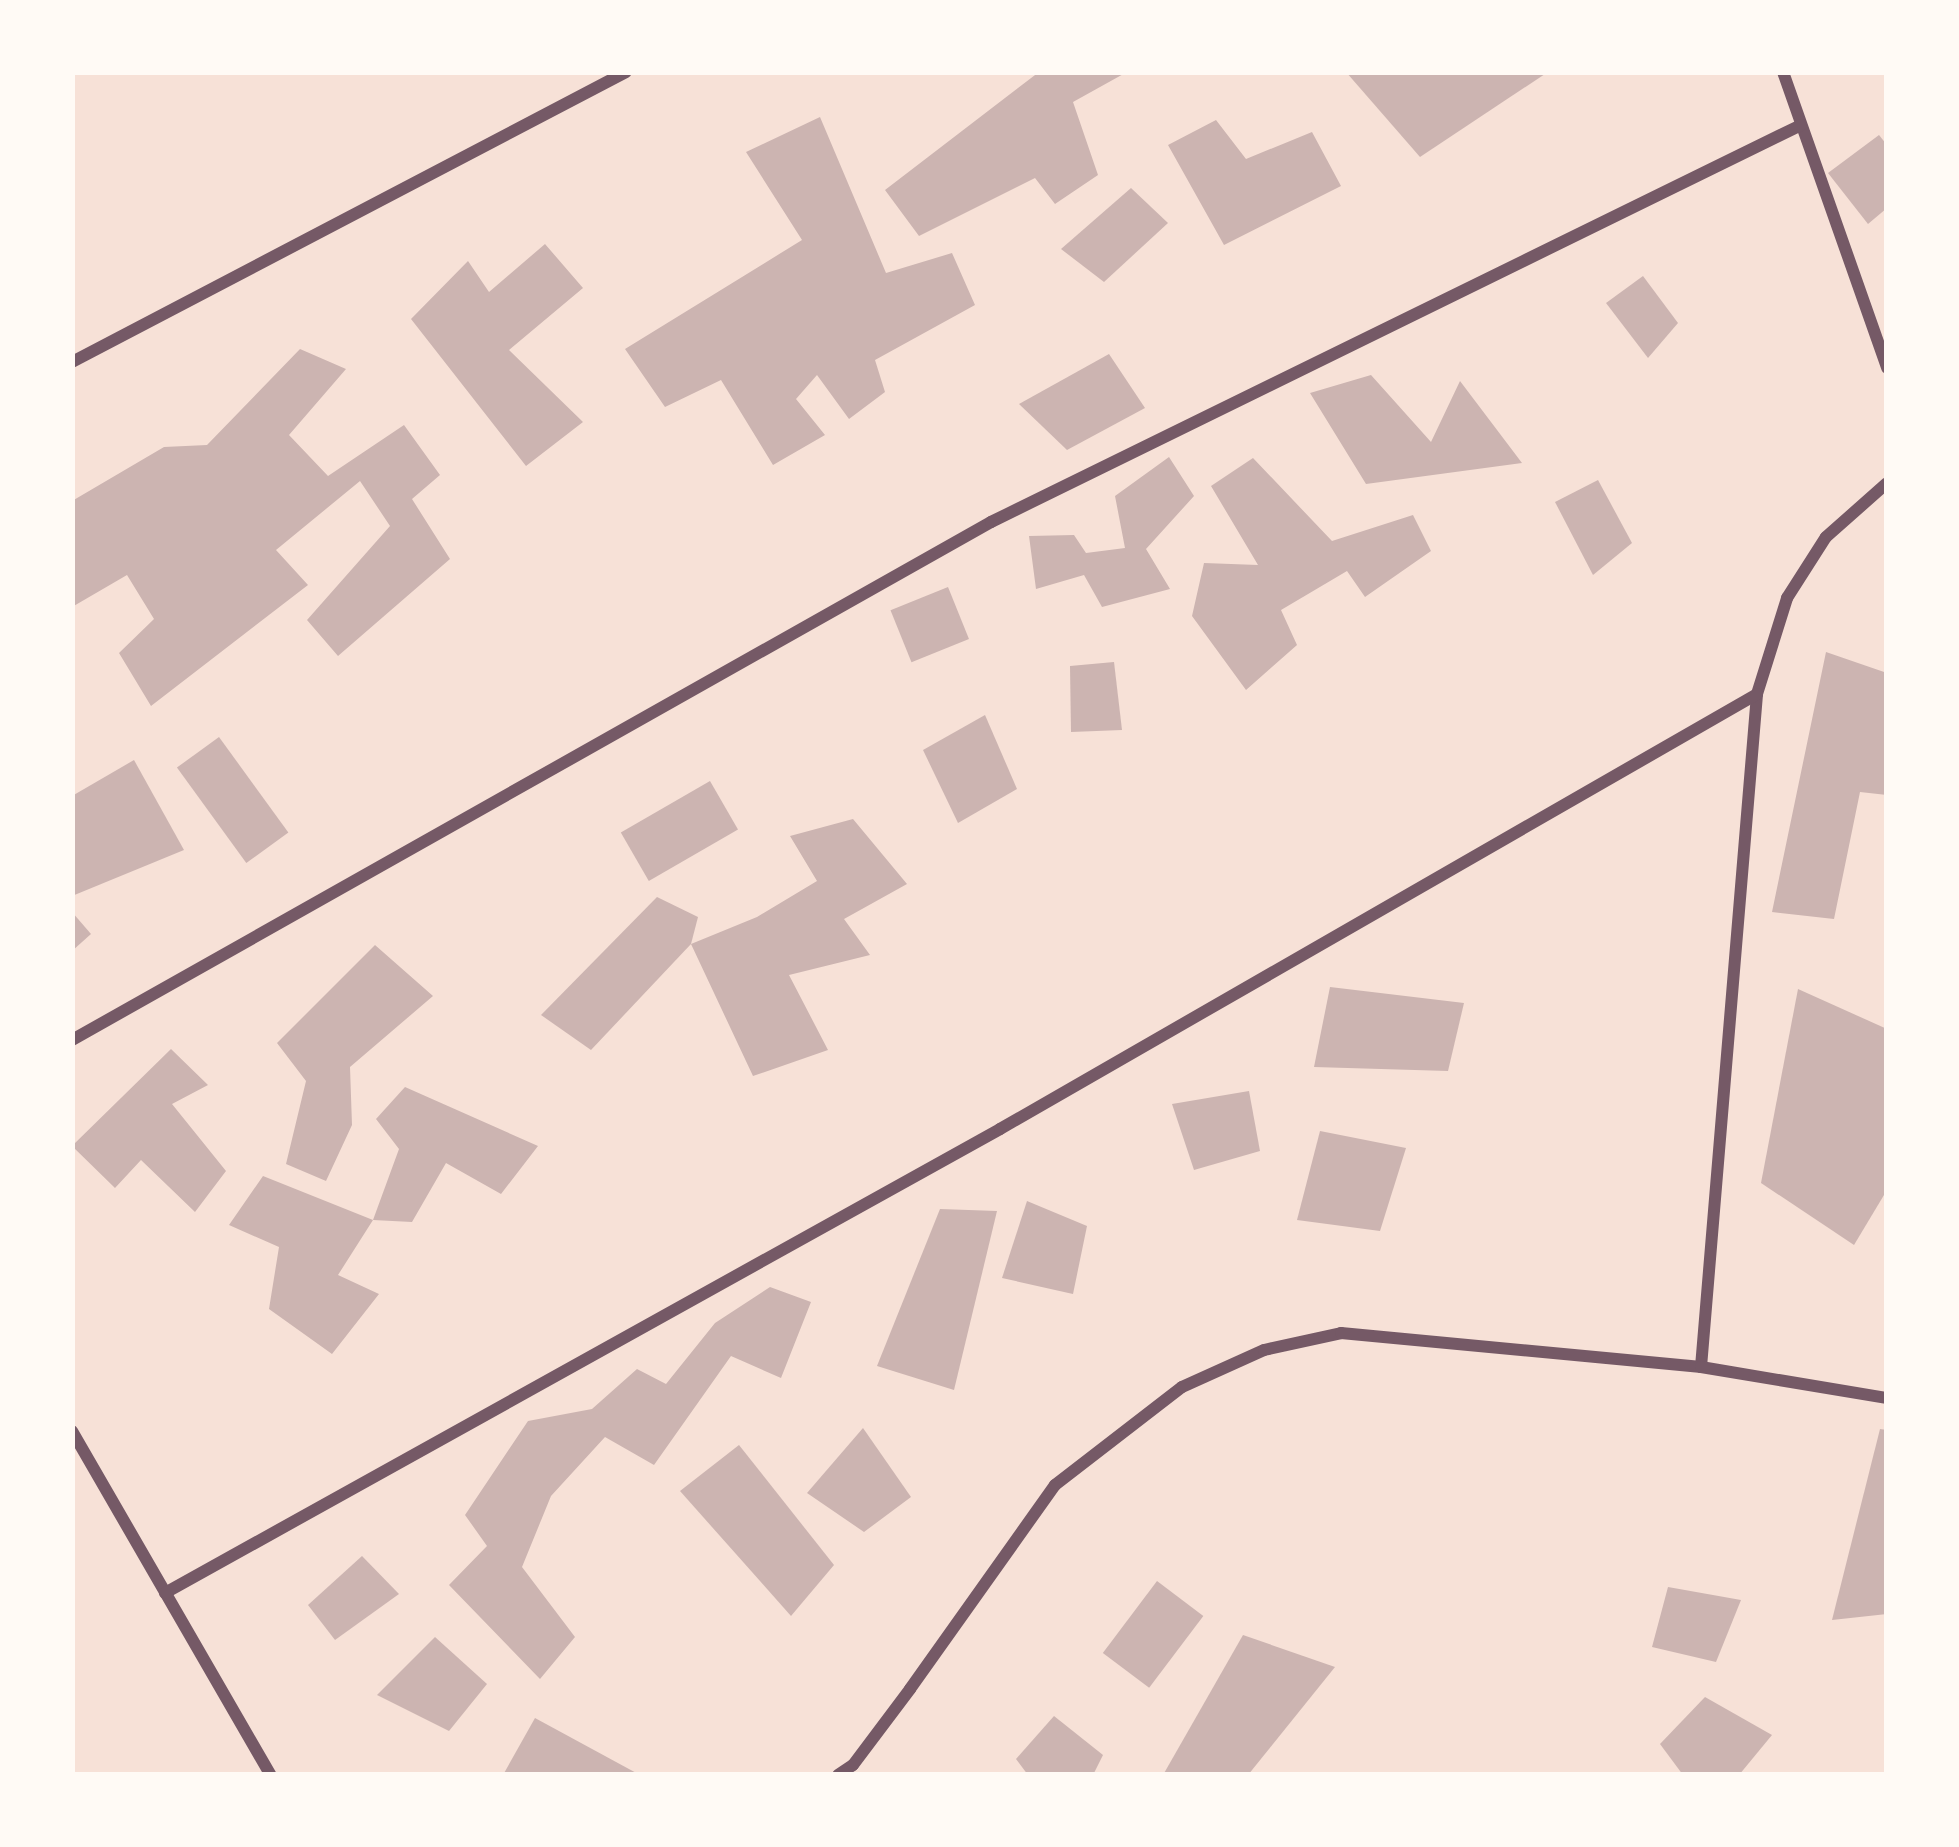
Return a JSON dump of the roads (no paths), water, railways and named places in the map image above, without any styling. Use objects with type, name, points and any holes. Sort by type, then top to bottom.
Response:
[{"type":"street","points":[[72,362],[626,72]]},
{"type":"street","points":[[1783,72],[1887,368]]},
{"type":"street","points":[[72,1040],[991,522],[1801,125]]},
{"type":"street","points":[[1701,1367],[1757,694],[1787,598],[1826,537],[1887,483]]},
{"type":"street","points":[[166,1593],[979,1141],[1757,694]]},
{"type":"street","points":[[838,1775],[853,1765],[896,1708],[1055,1485],[1182,1387],[1264,1350],[1341,1333],[1701,1367],[1887,1398]]},
{"type":"street","points":[[72,1431],[271,1775]]}]
